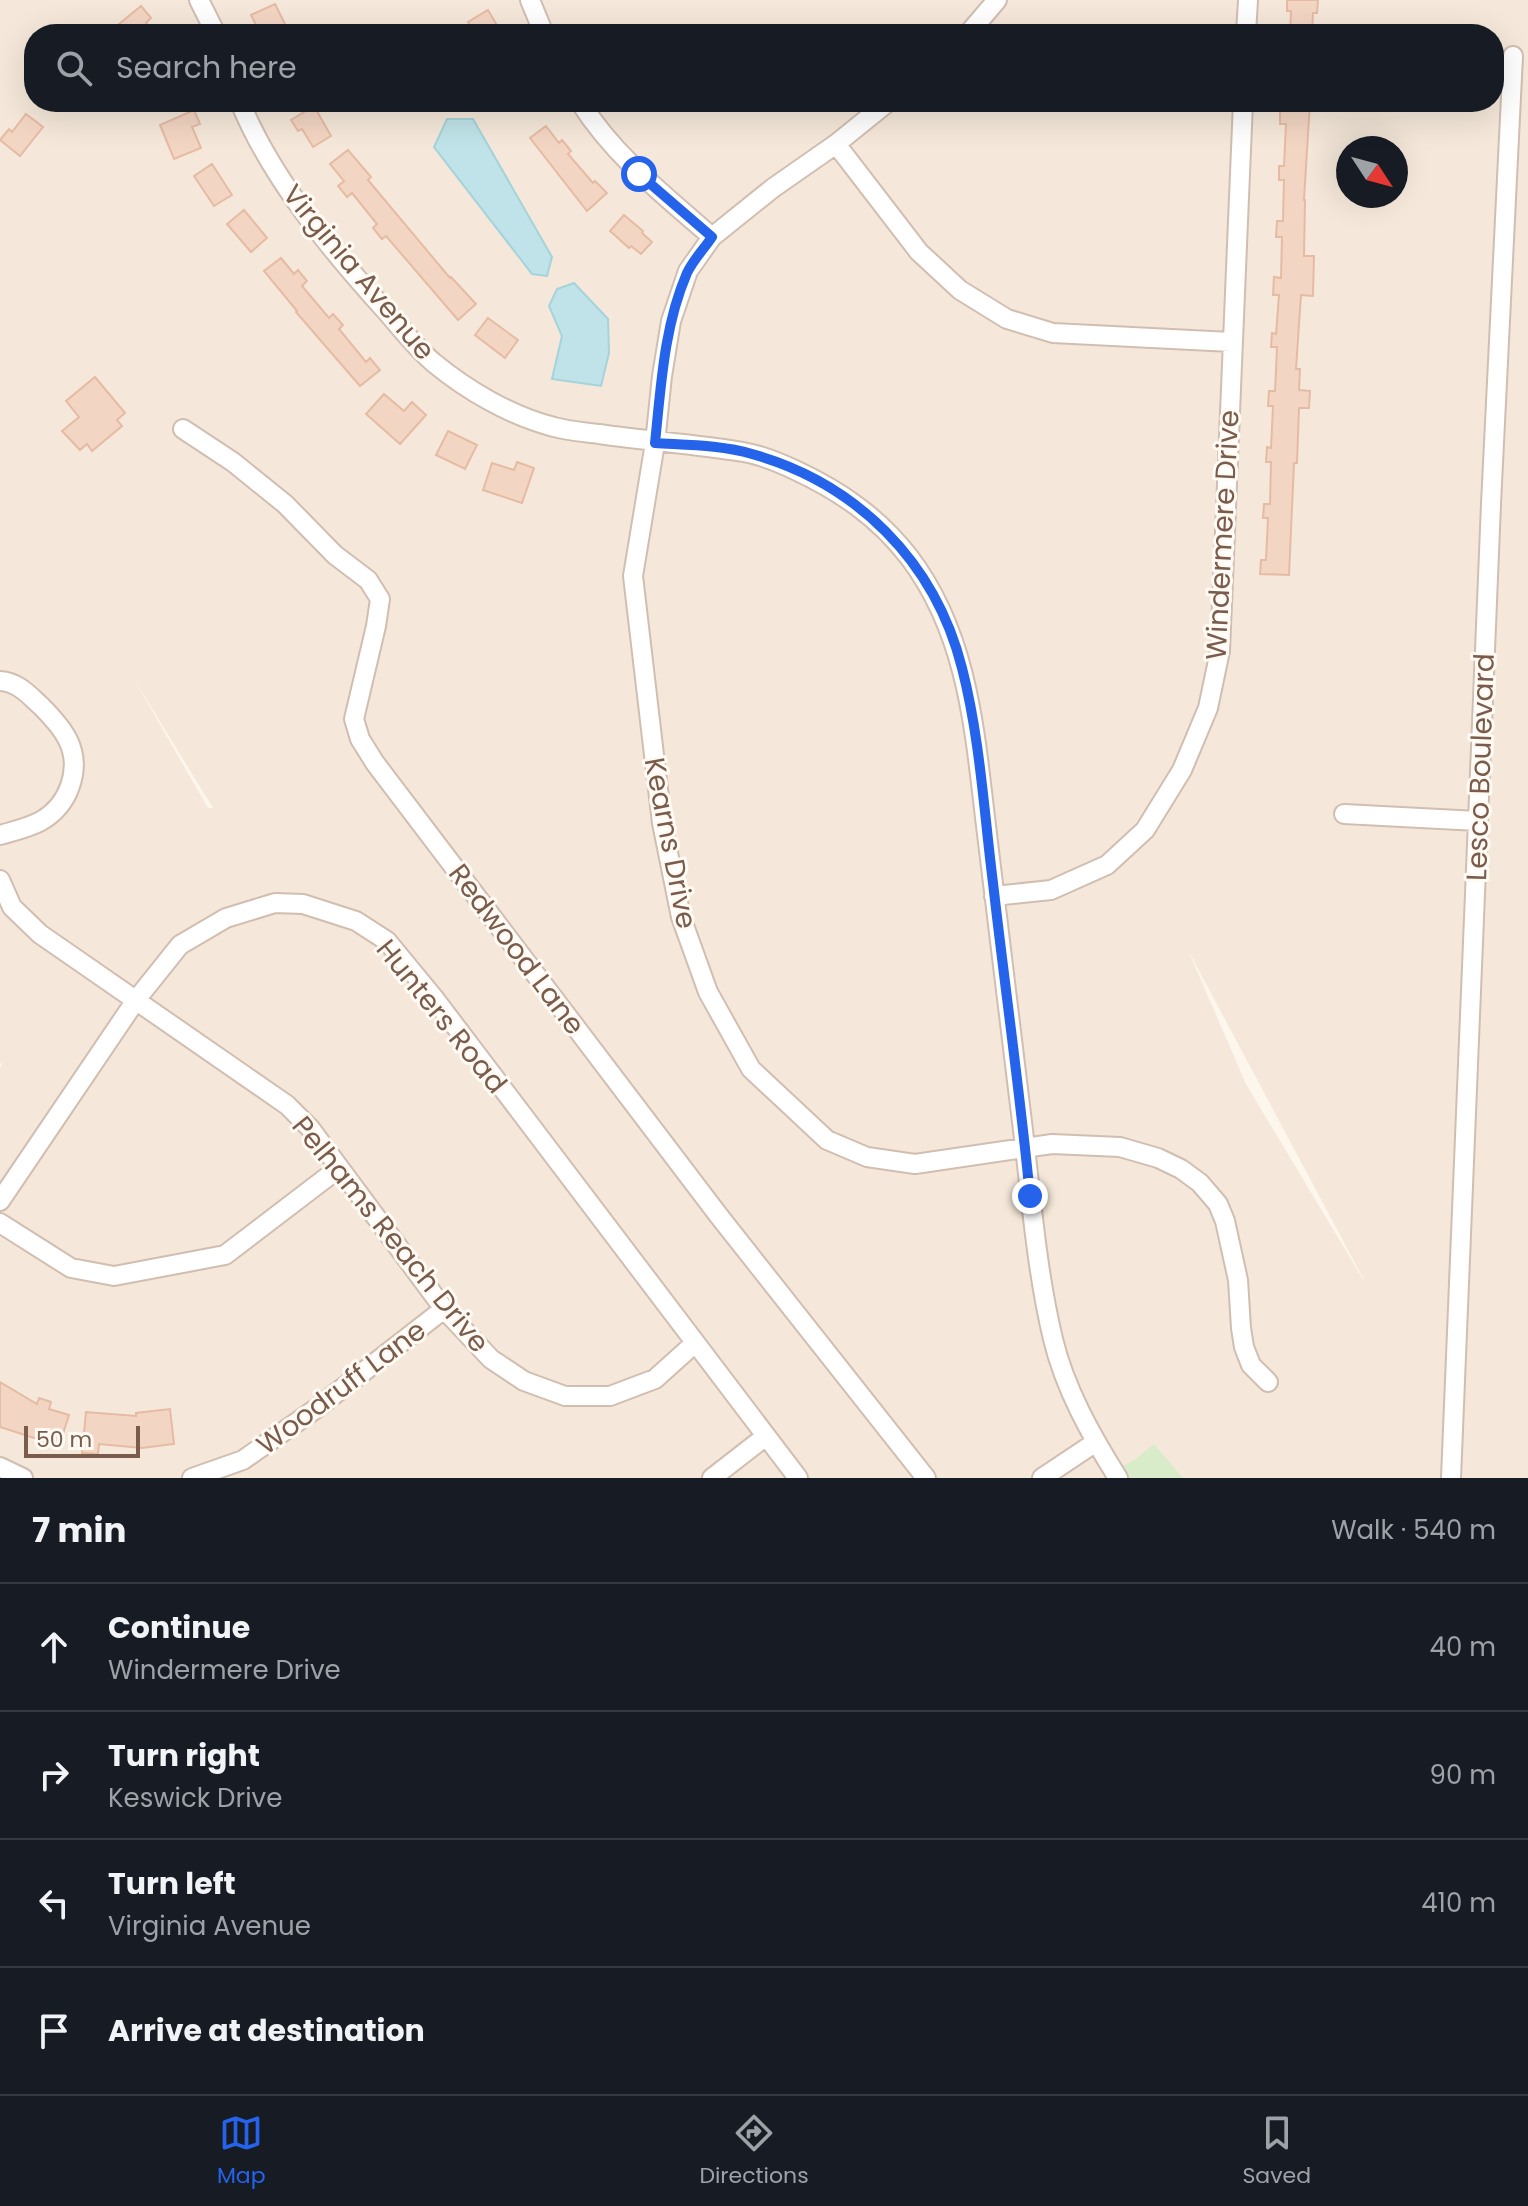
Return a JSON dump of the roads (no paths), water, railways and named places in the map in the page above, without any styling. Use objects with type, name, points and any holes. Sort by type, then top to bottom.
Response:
[{"type":"street","points":[[199,0],[211,24]]},
{"type":"street","points":[[530,0],[540,24]]},
{"type":"street","points":[[977,24],[997,0]]},
{"type":"street","points":[[1247,24],[1248,0]]},
{"type":"street","name":"Lesco Boulevard","points":[[1451,1478],[1491,489],[1513,56]]},
{"type":"street","name":"Virginia Avenue","points":[[245,112],[264,153],[285,185],[354,276],[425,355],[469,388],[501,406],[556,428],[748,453],[778,462],[843,495],[867,512],[911,560],[931,592],[954,641],[973,720],[1042,1276],[1053,1339],[1069,1385],[1096,1442],[1118,1478]]},
{"type":"street","points":[[586,112],[594,125],[639,174],[712,237]]},
{"type":"street","name":"Kearns Drive","points":[[876,112],[712,237],[688,271],[671,321],[633,576],[662,823],[681,917],[708,992],[751,1069],[827,1140],[867,1157],[915,1164],[1052,1144],[1120,1147],[1158,1158],[1200,1183],[1218,1204],[1225,1221],[1238,1280],[1244,1347],[1251,1365],[1268,1382]]},
{"type":"street","name":"Windermere Drive","points":[[994,896],[1051,890],[1107,865],[1145,830],[1182,770],[1208,708],[1220,651],[1242,112]]},
{"type":"street","points":[[836,144],[919,252],[960,290],[1007,319],[1053,333],[1231,342]]},
{"type":"street","name":"Redwood Lane","points":[[183,429],[233,462],[285,504],[335,555],[368,580],[380,599],[354,719],[360,739],[375,763],[719,1216],[926,1478]]},
{"type":"street","points":[[0,681],[21,687],[50,716],[67,739],[74,770],[70,788],[59,807],[44,820],[0,835]]},
{"type":"street","points":[[1344,814],[1478,821]]},
{"type":"street","name":"Pelhams Reach Drive","points":[[0,880],[12,907],[40,934],[287,1105],[310,1128],[444,1309],[491,1359],[524,1381],[565,1396],[610,1396],[655,1379],[695,1343]]},
{"type":"street","name":"Hunters Road","points":[[0,1201],[136,1000],[180,945],[226,918],[275,903],[303,904],[356,921],[387,941],[434,998],[798,1478]]},
{"type":"street","points":[[0,1223],[71,1268],[114,1276],[225,1255],[339,1168]]},
{"type":"street","name":"Woodruff Lane","points":[[192,1478],[243,1460],[317,1408],[444,1309]]},
{"type":"street","points":[[712,1478],[766,1436]]},
{"type":"street","points":[[1042,1478],[1096,1442]]},
{"type":"street","points":[[0,1467],[23,1478]]},
{"type":"water","points":[[447,119],[473,119],[552,257],[547,276],[532,274],[434,147]]},
{"type":"water","points":[[574,283],[608,319],[609,353],[601,386],[552,379],[562,336],[549,306],[557,289]]}]
